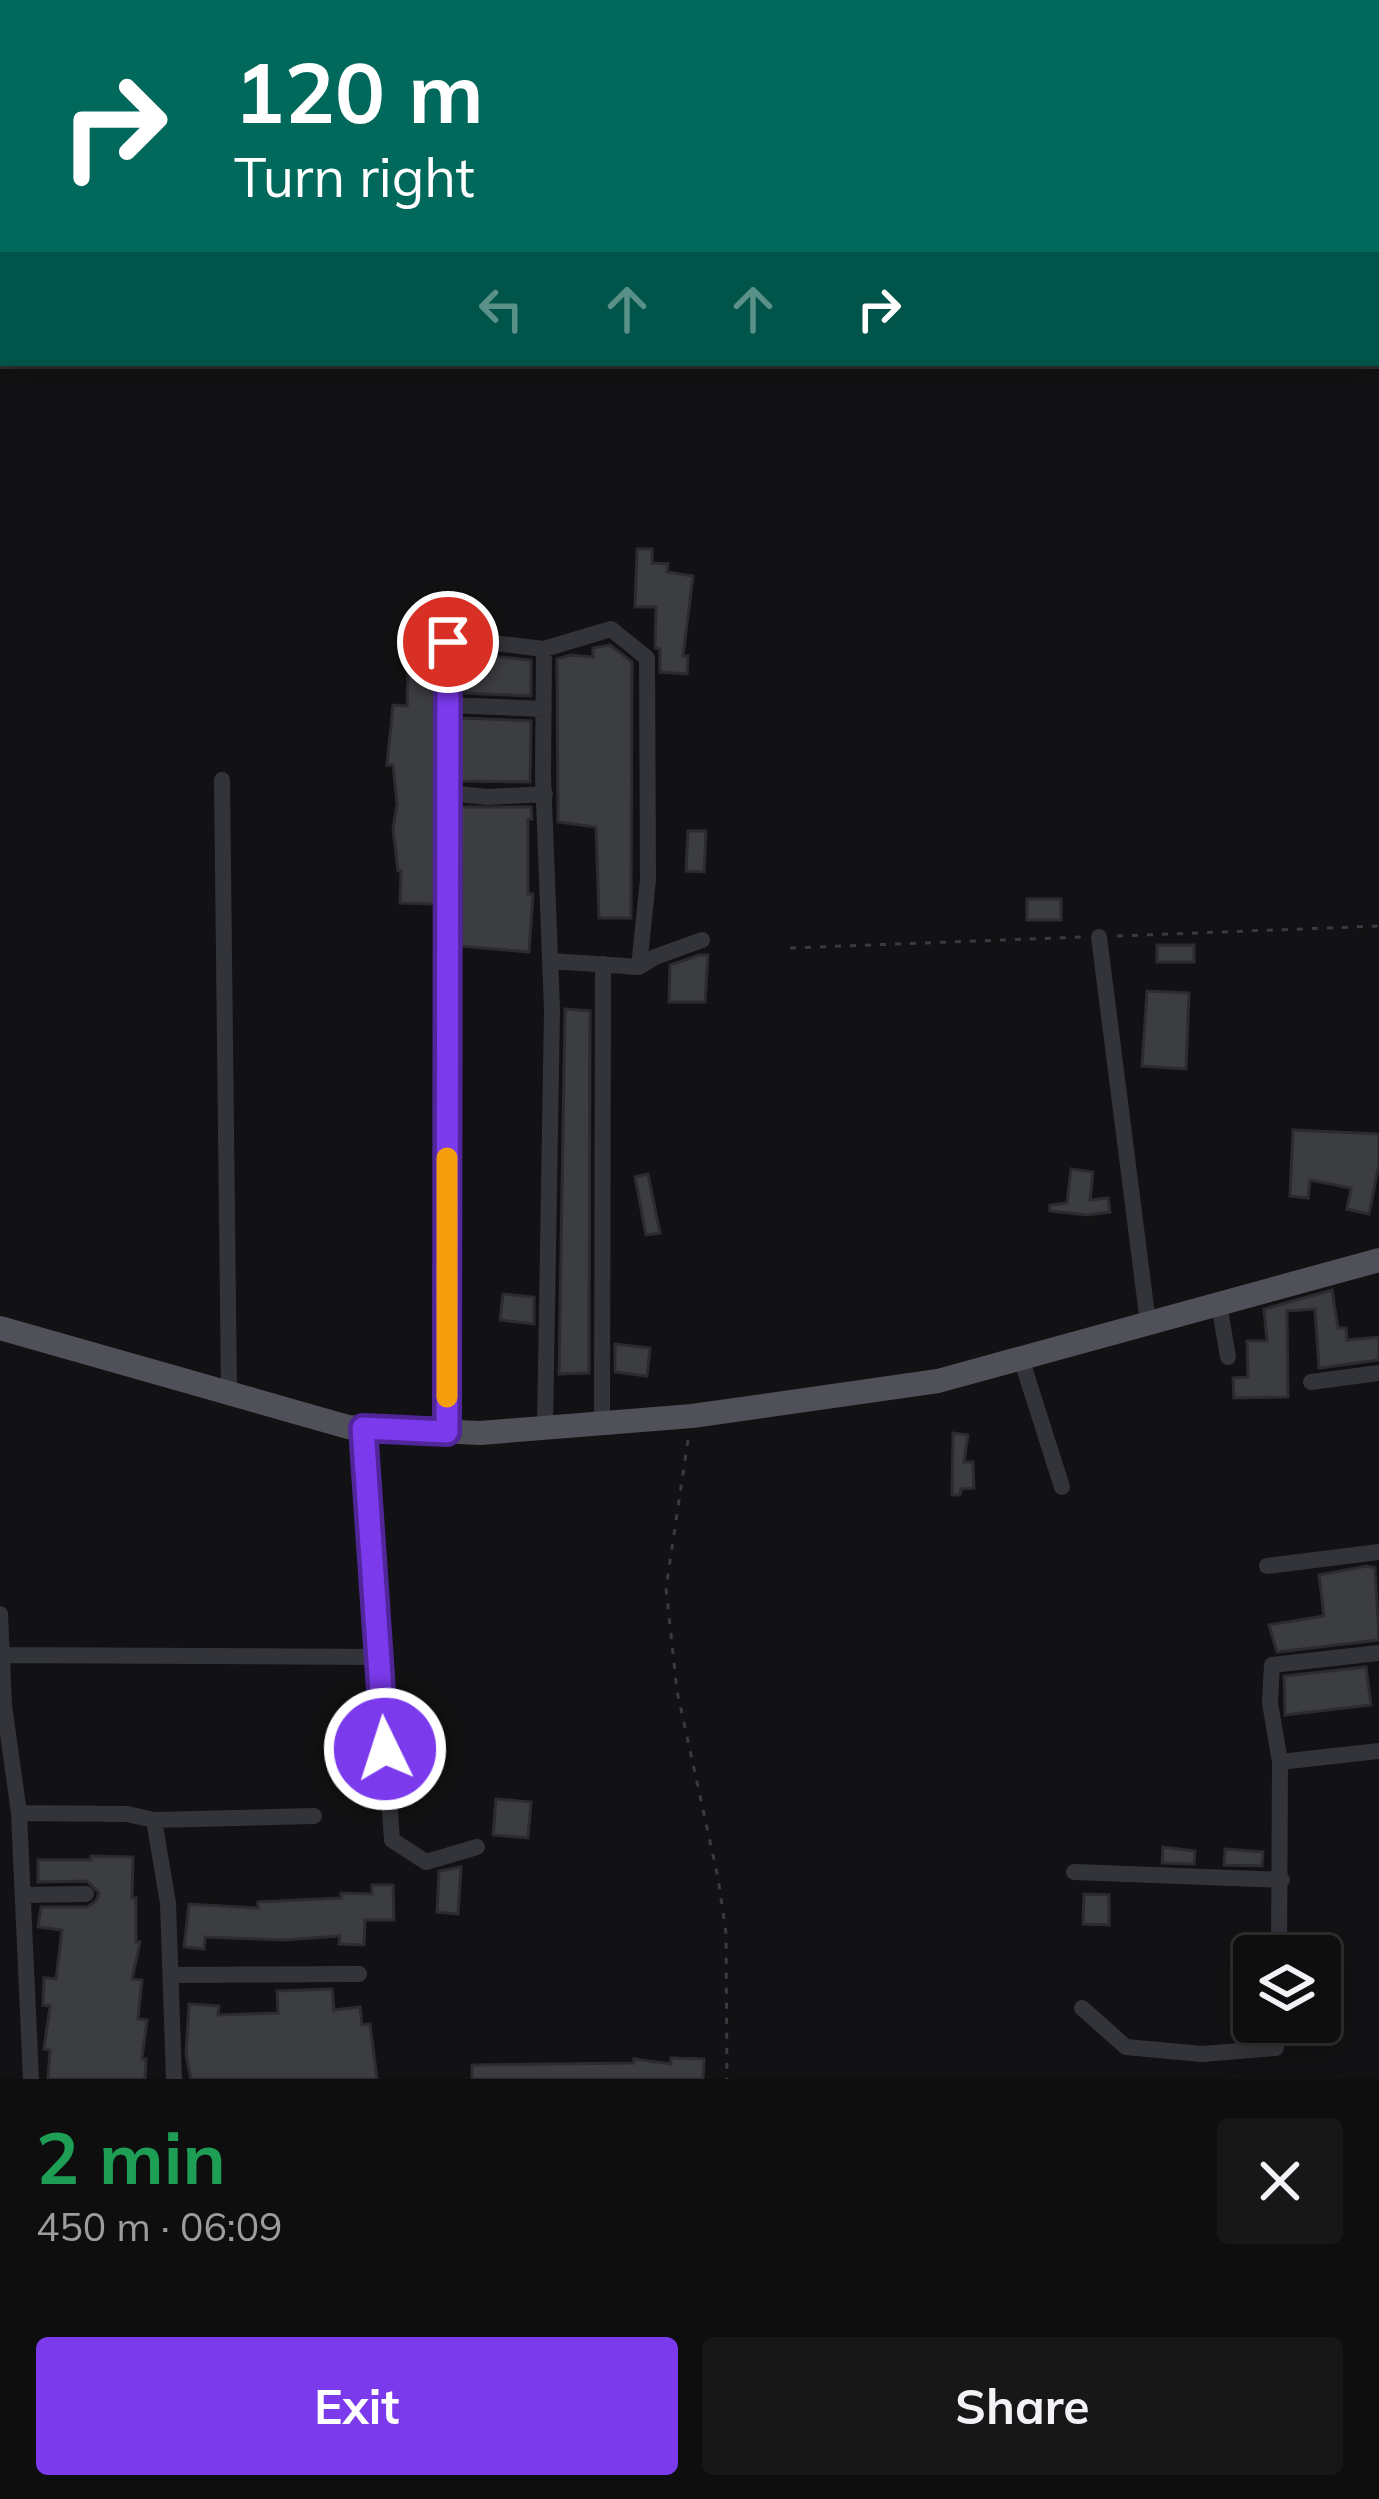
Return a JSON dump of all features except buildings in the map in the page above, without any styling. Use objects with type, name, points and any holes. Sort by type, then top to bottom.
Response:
[{"type":"main road","points":[[0,1328],[348,1427],[447,1432],[545,1428],[692,1416],[938,1381],[1379,1260]]},
{"type":"street","points":[[411,643],[467,640],[544,650],[611,629],[647,658],[648,879],[638,967]]},
{"type":"street","points":[[447,1432],[448,642]]},
{"type":"street","points":[[544,650],[551,961],[545,1428]]},
{"type":"street","points":[[448,705],[544,709]]},
{"type":"street","points":[[222,780],[229,1393]]},
{"type":"street","points":[[448,793],[545,794]]},
{"type":"street","points":[[1099,937],[1148,1323]]},
{"type":"street","points":[[551,961],[638,967],[702,940]]},
{"type":"street","points":[[602,1423],[603,964]]},
{"type":"street","points":[[1219,1304],[1228,1357]]},
{"type":"street","points":[[1021,1358],[1062,1487]]},
{"type":"street","points":[[1311,1382],[1379,1373]]},
{"type":"street","points":[[363,1428],[392,1840],[426,1862],[477,1847]]},
{"type":"street","points":[[1267,1565],[1379,1552]]},
{"type":"street","points":[[0,1614],[19,1813],[31,2079]]},
{"type":"street","points":[[1280,1935],[1280,1762],[1270,1702],[1272,1665],[1379,1653]]},
{"type":"street","points":[[2,1655],[379,1657]]},
{"type":"street","points":[[1280,1762],[1379,1751]]},
{"type":"street","points":[[19,1813],[127,1814],[154,1820],[314,1816]]},
{"type":"street","points":[[154,1820],[168,1903],[174,2079]]},
{"type":"street","points":[[1074,1872],[1282,1880]]},
{"type":"street","points":[[23,1895],[86,1894]]},
{"type":"street","points":[[171,1975],[359,1974]]},
{"type":"street","points":[[1082,2008],[1126,2047],[1202,2054],[1276,2048],[1276,2043]]},
{"type":"path","points":[[692,1416],[666,1588],[677,1691],[726,1933],[727,2079]]},
{"type":"slow traffic","points":[[447,1158],[447,1397]]},
{"type":"route","points":[[385,1749],[363,1428],[447,1432],[448,642]]}]
